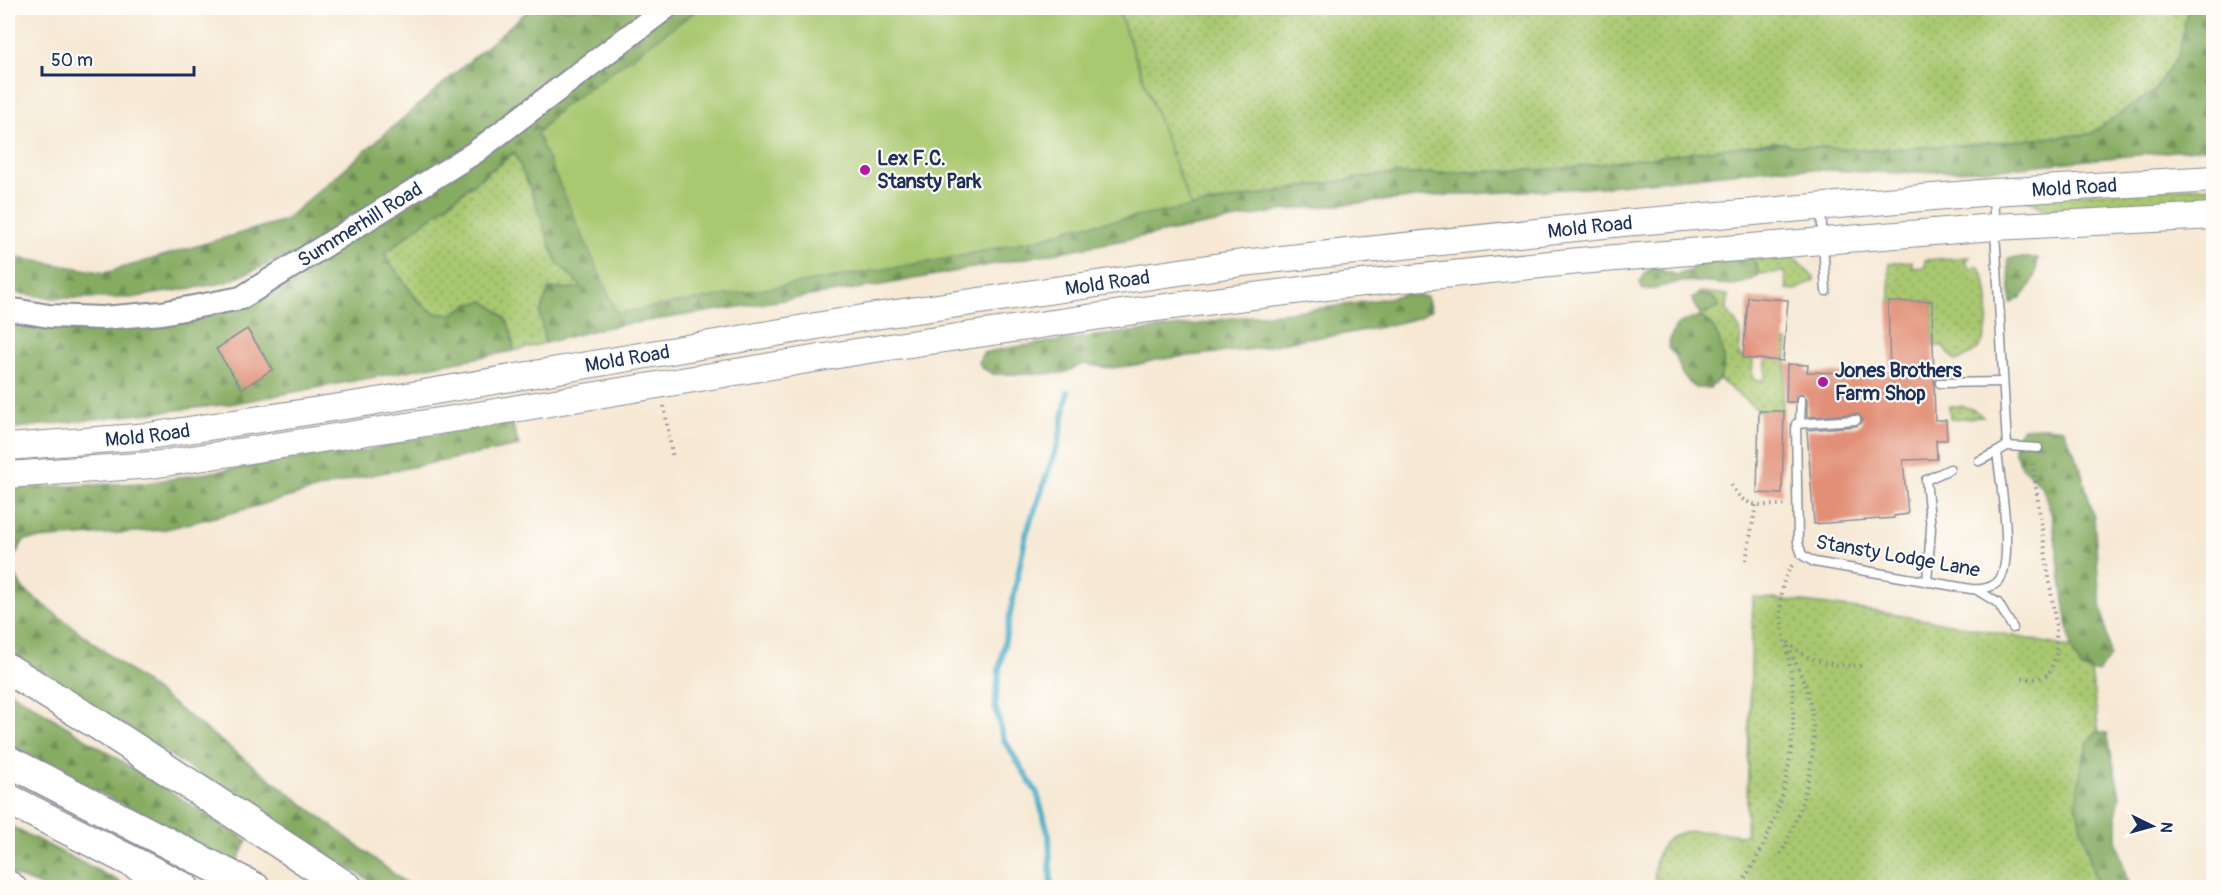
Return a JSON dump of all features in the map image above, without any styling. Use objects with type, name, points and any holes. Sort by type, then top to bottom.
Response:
[{"type":"highway","points":[[8,669],[99,725],[348,888]]},
{"type":"highway","points":[[8,761],[255,888]]},
{"type":"highway","points":[[8,799],[184,888]]},
{"type":"main road","name":"Mold Road","points":[[8,475],[152,465],[657,368],[887,314],[1242,263],[1623,223],[1993,192],[2214,179]]},
{"type":"main road","name":"Mold Road","points":[[8,447],[149,436],[365,403],[657,368],[862,351],[1160,307],[1335,286],[1579,261],[1994,227],[2214,216]]},
{"type":"street","name":"Summerhill Road","points":[[8,309],[49,316],[102,318],[162,313],[241,298],[474,153],[666,8]]},
{"type":"lane","points":[[1993,192],[2007,446]]},
{"type":"lane","points":[[1820,206],[1826,291]]},
{"type":"lane","points":[[1940,382],[2003,382]]},
{"type":"lane","name":"Stansty Lodge Lane","points":[[1801,400],[1800,423],[1796,424],[1795,430],[1798,547],[1802,555],[1814,562],[1977,590],[1994,585],[2001,578],[2006,564],[2006,534],[1997,452]]},
{"type":"lane","points":[[1800,423],[1856,420]]},
{"type":"lane","points":[[1979,461],[2007,446],[2034,448]]},
{"type":"lane","points":[[1926,582],[1931,528],[1926,480],[1950,469]]},
{"type":"lane","points":[[1977,590],[1998,603],[2013,628]]},
{"type":"path","points":[[657,368],[673,459]]},
{"type":"path","points":[[2022,678],[2037,679],[2049,674],[2056,654],[2056,627],[2034,448]]},
{"type":"path","points":[[1731,485],[1737,496],[1746,502],[1756,505],[1797,506]]},
{"type":"path","points":[[1746,560],[1756,505]]},
{"type":"path","points":[[1738,888],[1754,863],[1777,810],[1789,769],[1793,741],[1793,706],[1791,674],[1781,623],[1780,601],[1783,580],[1791,565],[1802,555]]},
{"type":"path","points":[[1785,640],[1796,650],[1819,663],[1863,666]]},
{"type":"path","points":[[1781,854],[1807,787],[1814,740],[1809,695],[1785,640]]},
{"type":"path","points":[[1695,888],[1699,886],[1706,888]]},
{"type":"green space","points":[[531,8],[700,8],[560,109],[537,134],[1046,237],[1071,228],[1380,175],[1559,169],[1775,142],[1797,146],[1874,150],[2090,134],[2154,91],[2178,56],[2188,8],[2213,8],[2213,147],[2000,169],[1895,173],[1778,168],[1600,187],[1433,196],[1285,210],[882,285],[602,328],[545,343],[540,313],[549,289],[582,288],[556,261],[532,193],[514,152],[384,254],[418,301],[435,314],[453,314],[467,305],[484,301],[499,311],[507,321],[514,351],[230,404],[8,429],[8,319],[68,329],[179,319],[255,299],[292,254],[224,283],[130,298],[54,298],[8,292],[8,256],[105,273],[285,220]]},
{"type":"green space","name":"Lex F.C. Stansty Park","points":[[700,8],[1117,8],[1191,207],[1071,228],[1046,237],[951,258],[617,313],[537,134],[560,109]]},
{"type":"green space","points":[[1117,8],[2188,8],[2178,56],[2154,92],[2090,134],[1874,150],[1797,146],[1775,142],[1559,169],[1380,175],[1191,207]]},
{"type":"green space","points":[[515,152],[532,193],[583,288],[540,313],[545,343],[514,351],[512,336],[467,305],[455,313],[444,315],[424,305],[383,254]]},
{"type":"green space","points":[[2213,186],[2213,201],[2045,209],[2022,197]]},
{"type":"green space","points":[[1746,254],[1791,255],[1814,280],[1797,290],[1787,289],[1784,272],[1758,274],[1757,264]]},
{"type":"green space","points":[[1746,254],[1757,264],[1758,276],[1739,284],[1690,281],[1643,290],[1640,283],[1646,272],[1656,267],[1677,275],[1689,271],[1700,261]]},
{"type":"green space","points":[[1970,257],[1965,262],[1971,270],[1977,265],[1985,281],[1988,304],[1987,328],[1978,349],[1956,361],[1943,346],[1933,346],[1932,301],[1890,302],[1889,263],[1912,261],[1912,268],[1925,267],[1925,260]]},
{"type":"green space","points":[[2008,258],[2038,258],[2031,285],[2023,296],[2011,303]]},
{"type":"green space","points":[[1700,292],[1728,295],[1727,310],[1741,331],[1739,357],[1753,359],[1752,377],[1755,380],[1765,378],[1766,359],[1780,340],[1788,341],[1782,411],[1759,411],[1705,368],[1698,294]]},
{"type":"green space","points":[[1406,294],[1427,297],[1431,310],[1418,318],[1377,328],[1306,338],[1255,349],[1159,359],[1111,368],[1083,364],[1064,373],[993,374],[982,368],[979,362],[983,353],[1010,348],[1340,306]]},
{"type":"green space","points":[[1701,295],[1709,296],[1718,302],[1718,308],[1701,314],[1695,307],[1693,298]]},
{"type":"green space","points":[[1700,317],[1706,320],[1716,333],[1722,350],[1721,375],[1710,388],[1695,388],[1682,374],[1676,356],[1668,348],[1677,325]]},
{"type":"green space","points":[[1949,406],[1968,407],[1983,417],[1950,419]]},
{"type":"green space","points":[[512,422],[519,446],[361,477],[162,530],[24,540],[10,564],[22,588],[411,887],[380,887],[8,654],[8,488],[145,483],[354,449],[356,453],[421,437]]},
{"type":"green space","points":[[2023,428],[2063,429],[2079,463],[2094,518],[2099,590],[2110,656],[2098,673],[2082,669],[2071,648],[2052,516],[2042,486],[2022,467],[2014,451],[2015,439]]},
{"type":"green space","points":[[1753,597],[1912,617],[2071,648],[2082,669],[2091,671],[2119,887],[1656,888],[1656,861],[1658,853],[1668,839],[1685,832],[1699,831],[1746,835]]},
{"type":"green space","points":[[8,690],[247,840],[236,864],[8,744]]},
{"type":"green space","points":[[2096,733],[2107,733],[2120,796],[2117,811],[2117,842],[2129,887],[2097,887],[2076,806],[2082,762],[2089,740]]},
{"type":"green space","points":[[8,825],[130,887],[43,887],[8,873]]},
{"type":"building","points":[[1748,297],[1788,300],[1783,361],[1743,358]]},
{"type":"building","points":[[1932,301],[1935,420],[1946,420],[1947,440],[1936,440],[1937,459],[1903,460],[1908,514],[1894,516],[1894,518],[1814,524],[1807,430],[1856,426],[1861,423],[1862,419],[1856,414],[1807,417],[1807,400],[1802,394],[1796,396],[1795,402],[1786,402],[1787,364],[1808,365],[1807,372],[1890,374],[1888,302]]},
{"type":"building","points":[[247,329],[273,369],[242,389],[216,349]]},
{"type":"building","points":[[1759,411],[1784,411],[1782,494],[1757,493]]},
{"type":"waterway","points":[[1051,888],[1049,836],[1037,793],[1004,740],[995,706],[999,671],[1026,534],[1058,444],[1068,392]]},
{"type":"place","name":"Lex F.C. Stansty Park","points":[[865,170]]},
{"type":"place","name":"Jones Brothers Farm Shop","points":[[1823,382]]}]
